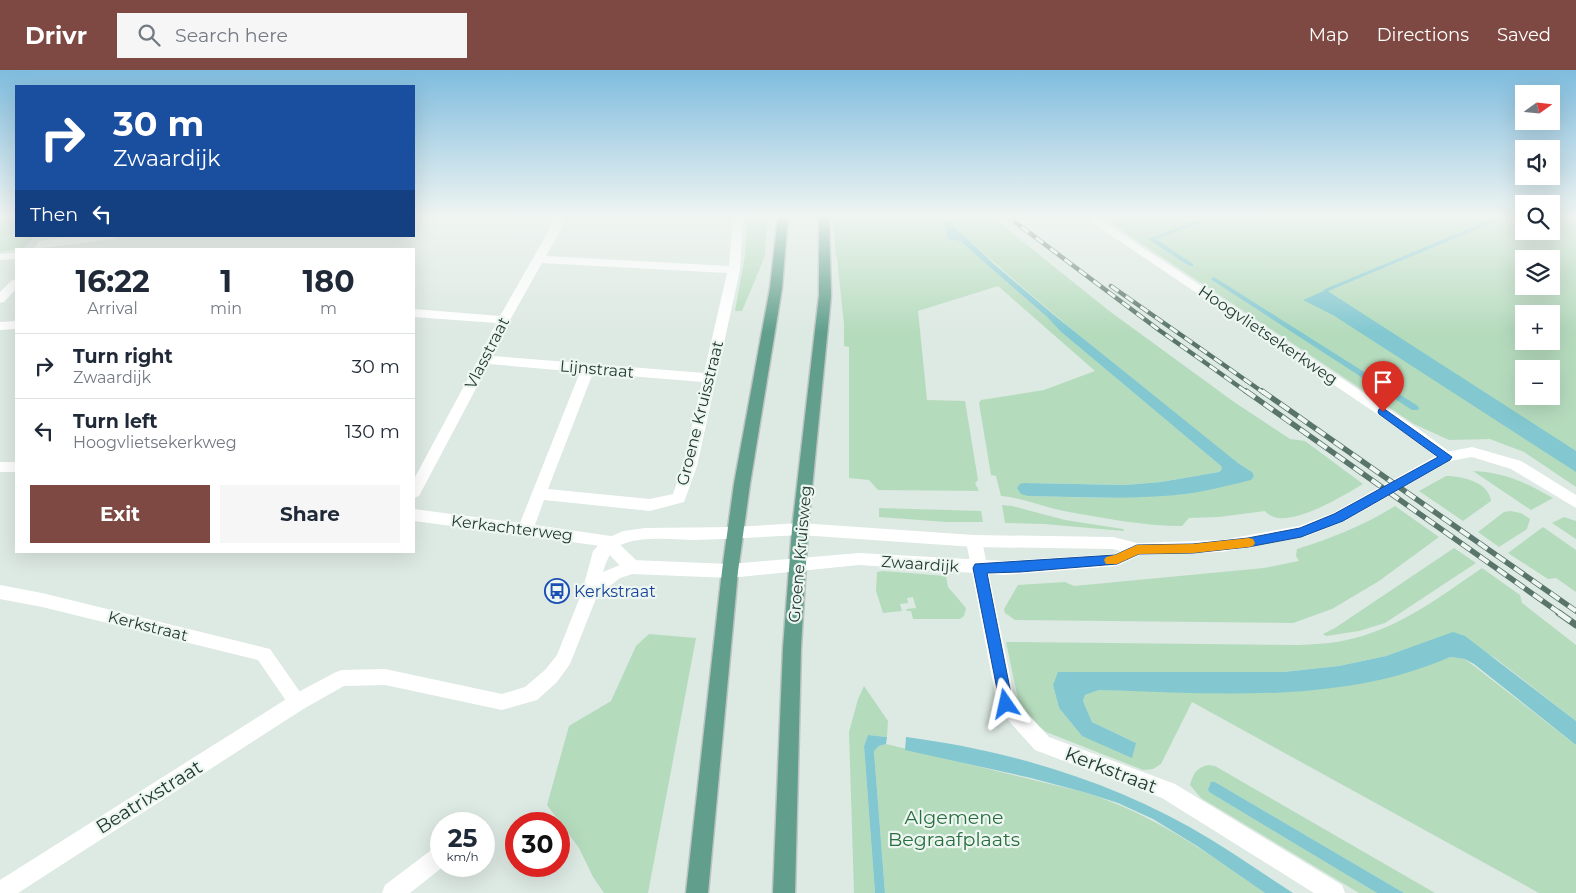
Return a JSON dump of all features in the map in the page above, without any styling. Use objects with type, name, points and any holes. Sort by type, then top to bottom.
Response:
[{"type":"main road","points":[[697,893],[730,571],[742,484],[776,288],[779,254]]},
{"type":"main road","name":"Groene Kruisweg","points":[[784,893],[792,648],[797,564],[825,296],[824,254]]},
{"type":"street","name":"Vlasstraat","points":[[415,490],[485,360],[504,320],[542,254]]},
{"type":"street","name":"Groene Kruisstraat","points":[[538,494],[650,505],[679,498],[690,466],[708,378],[734,270],[735,254]]},
{"type":"street","name":"Hoogvlietsekerkweg","points":[[1145,254],[1407,428],[1446,457]]},
{"type":"street","points":[[0,257],[15,256]]},
{"type":"street","points":[[539,259],[734,270]]},
{"type":"street","points":[[0,298],[15,284]]},
{"type":"street","points":[[415,313],[504,320]]},
{"type":"street","points":[[0,326],[15,325]]},
{"type":"street","name":"Lijnstraat","points":[[485,360],[708,378]]},
{"type":"street","points":[[525,530],[588,369]]},
{"type":"street","name":"Zwaardijk","points":[[735,533],[800,529],[974,541],[1113,543],[1137,549],[1222,546],[1301,532],[1339,518],[1446,457],[1472,452],[1516,465],[1576,502]]},
{"type":"street","points":[[0,467],[15,467]]},
{"type":"street","name":"Kerkachterweg","points":[[415,515],[605,540],[632,567]]},
{"type":"street","points":[[298,702],[342,678],[385,677],[502,702],[530,694],[551,676],[564,659],[590,592],[599,556],[609,544],[623,537],[645,534],[735,533]]},
{"type":"street","name":"Kerkstraat","points":[[974,541],[1006,704],[1042,744],[1168,792],[1334,893]]},
{"type":"street","name":"Zwaardijk","points":[[730,571],[859,559],[981,573],[1117,560],[1137,549]]},
{"type":"street","points":[[590,592],[614,573],[632,567],[730,571]]},
{"type":"street","name":"Kerkstraat","points":[[0,592],[42,600],[264,654],[298,702]]},
{"type":"street","name":"Beatrixstraat","points":[[0,892],[298,702]]},
{"type":"street","points":[[393,893],[430,863]]},
{"type":"green space","points":[[765,254],[742,311],[735,311],[745,255]]},
{"type":"green space","points":[[836,254],[975,254],[1047,317],[1060,331],[1221,466],[1222,469],[1219,472],[1161,482],[1125,485],[1024,483],[1028,496],[1103,498],[1188,494],[1252,472],[1238,463],[1090,344],[985,254],[1039,254],[1108,310],[1234,402],[1290,439],[1305,441],[1363,484],[1314,510],[1299,515],[1285,518],[1274,517],[1265,511],[1219,517],[1189,518],[1182,526],[1153,525],[1108,519],[1001,496],[996,476],[991,475],[979,403],[981,400],[1044,390],[1095,371],[998,286],[918,311],[927,400],[965,401],[978,480],[975,483],[979,491],[878,490],[869,480],[849,478],[849,347],[844,346],[844,325]]},
{"type":"green space","points":[[1158,254],[1515,254],[1515,295],[1560,295],[1560,254],[1576,254],[1576,487],[1524,452],[1490,439],[1449,440],[1414,424]]},
{"type":"green space","points":[[1473,471],[1515,479],[1553,498],[1531,510]]},
{"type":"green space","points":[[1446,476],[1474,481],[1485,489],[1491,501],[1463,521],[1419,491]]},
{"type":"green space","points":[[1002,505],[1065,520],[1123,529],[1124,531],[1044,524],[1005,523]]},
{"type":"green space","points":[[1395,506],[1439,537],[1379,581],[1332,609],[1293,623],[1015,620],[1005,613],[1004,609],[1018,585],[1065,582],[1074,586],[1264,568],[1299,561],[1296,556],[1297,549],[1348,530]]},
{"type":"green space","points":[[879,508],[981,511],[983,522],[946,522],[879,517]]},
{"type":"green space","points":[[1504,512],[1521,513],[1530,519],[1527,529],[1499,547],[1478,532]]},
{"type":"green space","points":[[1564,517],[1576,521],[1576,539],[1552,523]]},
{"type":"green space","points":[[1543,527],[1576,550],[1576,592],[1556,578],[1548,579],[1508,553]]},
{"type":"green space","points":[[1454,548],[1476,563],[1385,623],[1359,631],[1326,636],[1323,634],[1335,628]]},
{"type":"green space","points":[[1482,568],[1520,595],[1522,603],[1576,645],[1576,721],[1495,658],[1453,633],[1386,656],[1339,666],[1283,672],[1053,685],[1059,708],[1082,736],[1136,743],[1092,722],[1083,701],[1085,695],[1099,690],[1258,693],[1319,689],[1377,680],[1450,657],[1465,659],[1576,745],[1576,893],[1539,893],[1192,702],[1161,764],[1153,769],[1143,770],[1046,732],[1025,715],[1019,704],[1006,642],[1299,645],[1337,642],[1380,630],[1416,612]]},
{"type":"green space","points":[[877,572],[946,576],[948,587],[966,608],[964,616],[960,619],[913,619],[911,611],[906,609],[916,608],[913,597],[907,598],[908,603],[900,604],[902,611],[883,613],[876,591]]},
{"type":"green space","points":[[649,634],[696,638],[648,893],[604,893],[593,877],[579,848],[570,836],[570,812],[552,812],[547,805],[569,726],[611,701],[636,646]]},
{"type":"green space","points":[[864,686],[888,721],[887,737],[868,735],[864,746],[875,893],[854,893],[849,732],[858,699]]},
{"type":"green space","name":"Algemene Begraafplaats","points":[[886,744],[1087,793],[1112,802],[1180,836],[1265,893],[885,893],[874,751],[879,746]]},
{"type":"green space","points":[[1208,765],[1215,766],[1435,893],[1404,893],[1215,782],[1211,782],[1208,789],[1209,792],[1377,893],[1359,893],[1201,798],[1190,785],[1196,772]]},
{"type":"water","points":[[975,254],[984,254],[1054,315],[1238,463],[1252,472],[1254,476],[1251,480],[1202,491],[1166,496],[1127,498],[1028,496],[1021,494],[1017,488],[1020,484],[1024,483],[1125,485],[1161,482],[1219,472],[1222,469],[1221,466],[1060,331],[1047,317]]},
{"type":"water","points":[[1326,290],[1576,451],[1576,472],[1333,315],[1303,300]]},
{"type":"water","points":[[1453,632],[1465,636],[1576,721],[1576,745],[1474,664],[1465,659],[1450,657],[1408,672],[1365,683],[1321,689],[1277,693],[1232,694],[1099,690],[1085,695],[1083,701],[1092,722],[1136,743],[1132,758],[1082,736],[1059,708],[1053,685],[1058,672],[1283,672],[1339,666],[1386,656]]},
{"type":"water","points":[[868,735],[887,737],[886,744],[879,746],[874,751],[885,893],[875,893],[864,746]]},
{"type":"water","points":[[906,737],[986,751],[1064,772],[1102,786],[1139,801],[1175,819],[1220,845],[1293,893],[1265,893],[1197,846],[1153,819],[1118,803],[1031,778],[905,750]]},
{"type":"water","points":[[1211,782],[1215,782],[1404,893],[1377,893],[1209,792],[1208,789]]},
{"type":"waterway","points":[[1175,254],[1191,265]]},
{"type":"waterway","points":[[1326,290],[1413,254]]},
{"type":"waterway","points":[[1214,279],[1415,408]]},
{"type":"railway","points":[[1058,254],[1159,330],[1248,393]]},
{"type":"railway","points":[[1111,286],[1264,393]]},
{"type":"railway","points":[[1246,391],[1561,614]]},
{"type":"railway","points":[[1262,391],[1576,611]]},
{"type":"railway","points":[[1559,613],[1576,625]]},
{"type":"slow traffic","points":[[1110,560],[1117,560],[1137,549],[1193,548],[1249,543]]},
{"type":"place","name":"Kerkstraat","points":[[557,591]]},
{"type":"route","points":[[1006,704],[980,568],[1020,568],[1117,560],[1137,549],[1193,548],[1248,543],[1301,532],[1339,518],[1446,457],[1415,433],[1383,412]]}]
